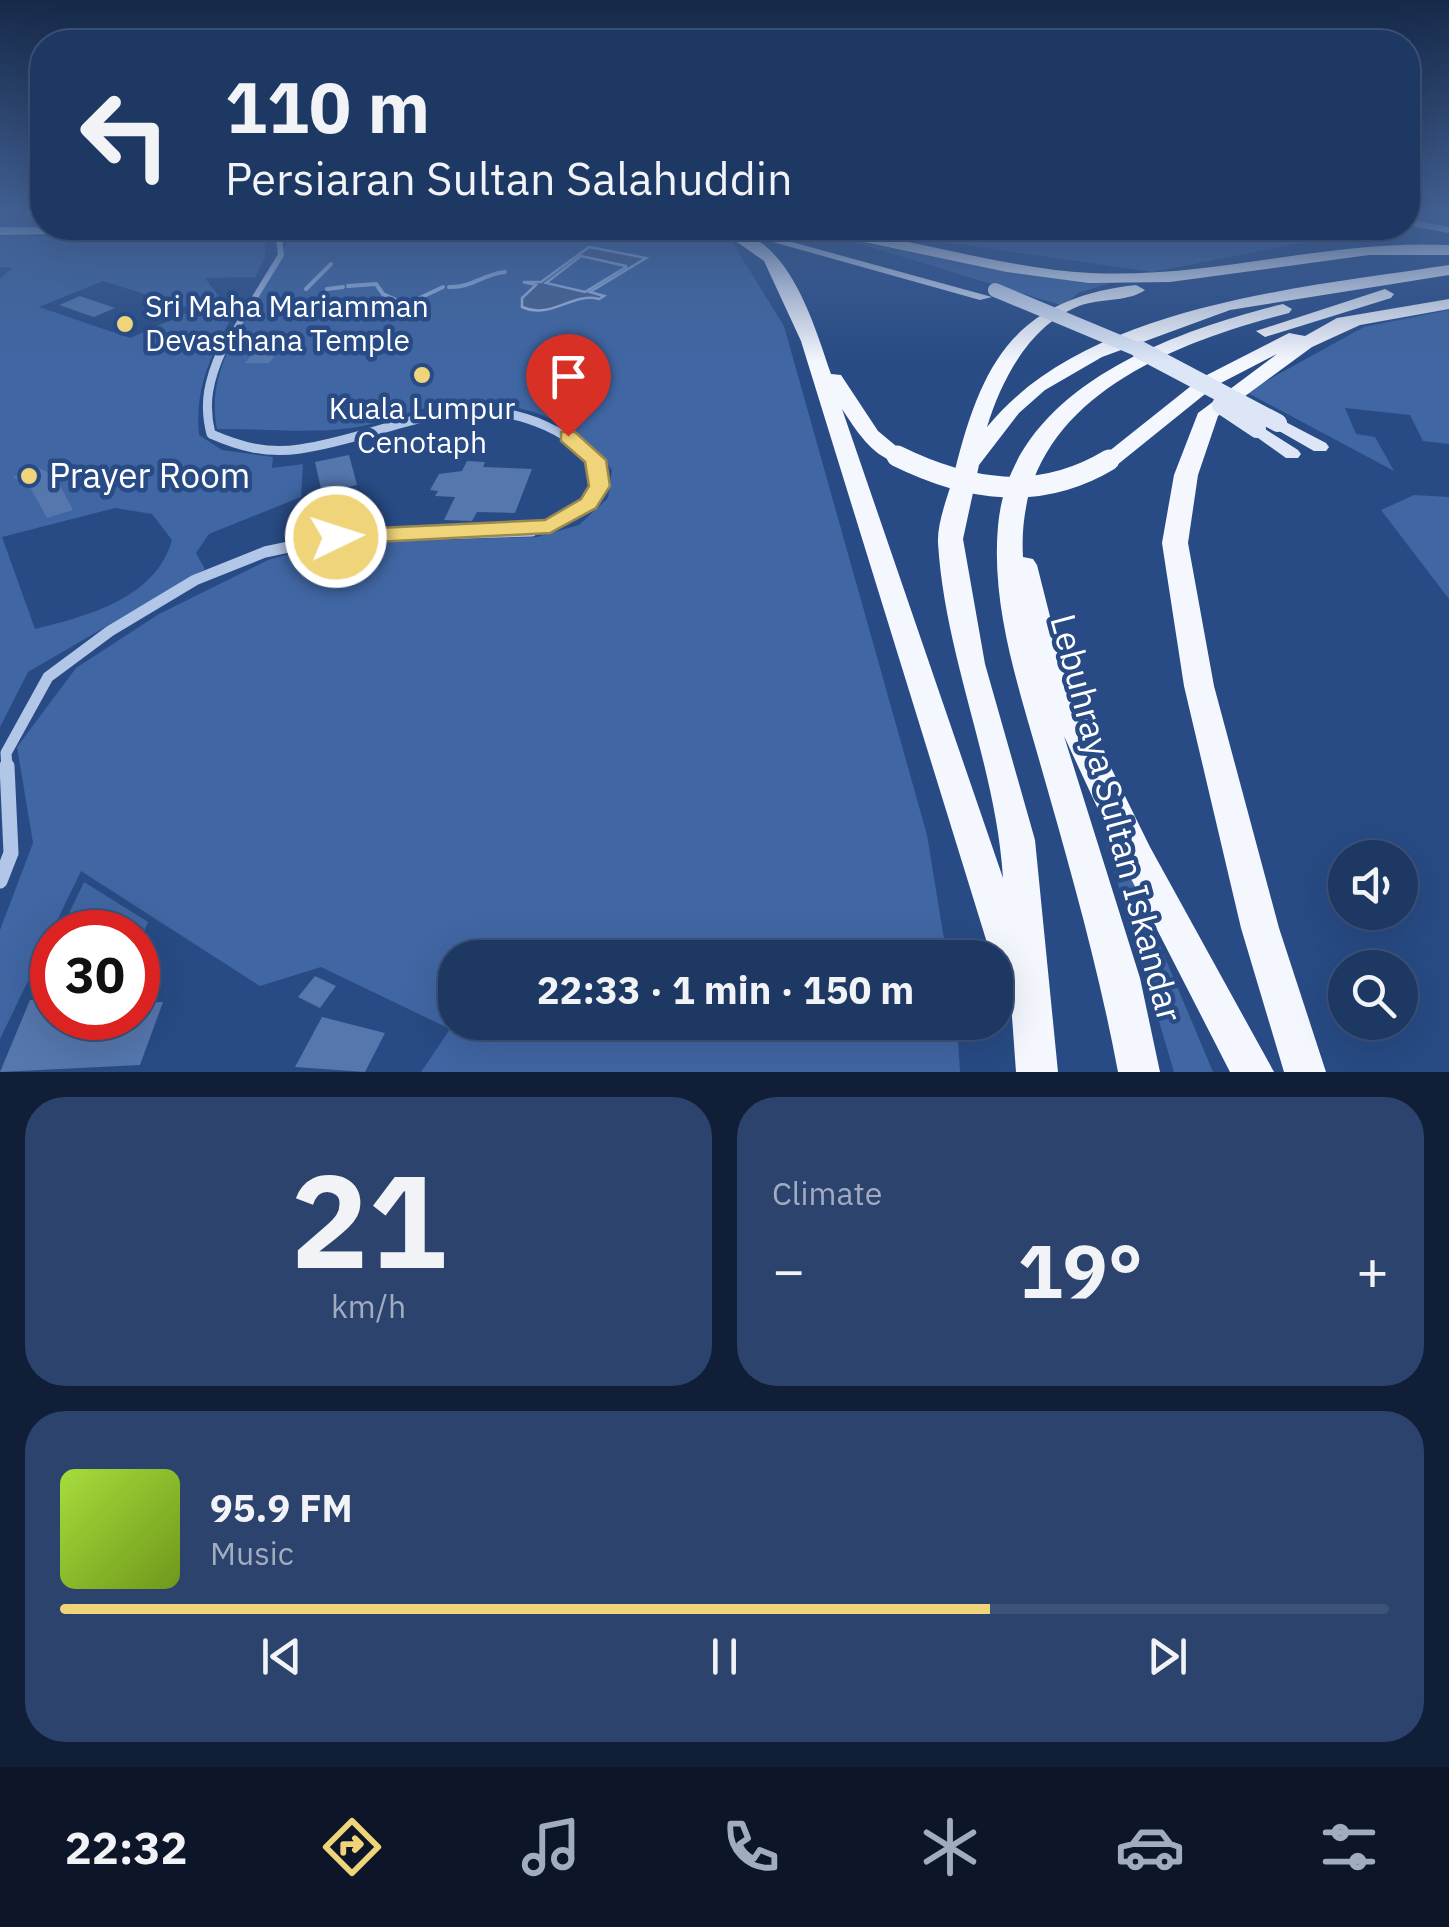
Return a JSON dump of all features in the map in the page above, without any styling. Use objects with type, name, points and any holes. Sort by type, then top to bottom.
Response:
[{"type":"main road","points":[[775,262],[810,341],[1031,1019]]},
{"type":"main road","points":[[986,262],[1124,279],[1194,274],[1271,262]]},
{"type":"main road","points":[[1194,274],[1245,262]]},
{"type":"main road","points":[[968,464],[976,414],[1031,329],[1061,307],[1282,262]]},
{"type":"main road","name":"Lebuhraya Sultan Iskandar","points":[[1037,1072],[1018,840],[970,664],[950,539],[968,464],[1012,410],[1038,386],[1095,352],[1226,305],[1447,280]]},
{"type":"main road","name":"Lebuhraya Sultan Iskandar","points":[[1139,1072],[1120,978],[1023,651],[1014,602],[1012,516],[1019,480],[1044,437],[1086,394],[1116,374],[1240,321],[1315,302],[1384,294],[1447,280]]},
{"type":"main road","points":[[1166,413],[1192,383],[1251,338],[1307,315],[1384,294]]},
{"type":"main road","points":[[810,341],[870,435],[897,456],[942,478],[1026,490],[1066,485],[1109,460],[1166,413],[1250,357],[1312,330],[1449,304]]},
{"type":"main road","points":[[1306,1072],[1260,928],[1199,686],[1175,543],[1186,475],[1209,412],[1306,343],[1357,319]]},
{"type":"main road","points":[[1012,516],[1049,672],[1138,858],[1253,1072]]},
{"type":"street","points":[[0,881],[11,853],[6,753],[48,677],[110,631],[196,580],[265,552],[336,537],[531,531],[572,516],[589,503],[600,486],[595,460],[568,436],[472,409],[426,414],[327,446],[281,451],[244,450],[211,434],[206,408],[219,358],[240,315],[276,262]]},
{"type":"street","points":[[881,262],[990,294]]},
{"type":"street","points":[[910,262],[1152,367],[1275,431],[1320,447]]},
{"type":"street","points":[[910,273],[924,266]]},
{"type":"street","points":[[1275,431],[1292,454]]},
{"type":"shaded area","points":[[0,262],[263,262],[255,277],[205,278],[226,306],[239,306],[203,383],[199,435],[222,450],[273,457],[272,468],[303,464],[301,497],[209,534],[196,553],[205,569],[28,672],[0,727],[0,279],[12,268],[0,267]],"holes":[[[103,281],[193,309],[130,338],[39,307]],[[115,508],[152,514],[172,540],[151,577],[136,590],[97,610],[35,629],[2,537]]]},
{"type":"shaded area","points":[[278,262],[744,262],[784,326],[927,835],[944,940],[438,940],[438,1023],[321,967],[260,986],[160,922],[160,910],[142,910],[81,871],[62,910],[30,910],[30,977],[0,1039],[0,930],[33,843],[17,747],[76,668],[159,614],[268,560],[326,543],[537,537],[579,525],[608,498],[612,470],[595,450],[556,422],[512,407],[437,406],[363,426],[328,430],[217,429],[215,401],[219,374]]},
{"type":"shaded area","points":[[573,262],[546,283],[585,292],[626,267],[608,262],[639,262],[590,292],[604,296],[599,299],[580,299],[542,310],[522,307],[522,298],[536,285],[523,282],[541,282]]},
{"type":"shaded area","points":[[919,262],[966,262],[1111,283],[1078,293],[1064,306]]},
{"type":"shaded area","points":[[1083,262],[1204,262],[1153,272]]},
{"type":"shaded area","points":[[1449,310],[1449,444],[1423,441],[1410,415],[1345,408],[1356,434],[1375,437],[1394,471],[1246,392],[1364,327]]},
{"type":"shaded area","points":[[1414,495],[1449,497],[1449,599],[1381,510]]},
{"type":"shaded area","points":[[1105,840],[1116,841],[1213,1072],[1174,1072]]},
{"type":"shaded area","points":[[84,882],[129,910],[71,910]]},
{"type":"shaded area","points":[[443,1040],[958,1040],[960,1072],[421,1072]]},
{"type":"building","points":[[80,296],[115,308],[94,317],[59,305]]},
{"type":"building","points":[[268,335],[291,336],[269,363],[245,363]]},
{"type":"building","points":[[349,455],[357,485],[322,493],[315,462]]},
{"type":"building","points":[[467,461],[485,462],[483,467],[532,469],[515,513],[477,512],[472,521],[444,520],[455,497],[435,496],[438,491],[430,490],[439,474],[462,471]]},
{"type":"building","points":[[35,466],[55,476],[73,510],[47,518],[30,487],[13,477]]},
{"type":"building","points":[[315,976],[336,986],[320,1008],[298,997]]},
{"type":"building","points":[[30,1000],[30,1040],[149,1040],[140,1065],[0,1072]]},
{"type":"building","points":[[322,1017],[385,1033],[365,1072],[295,1067]]},
{"type":"waterway","points":[[306,289],[331,264]]},
{"type":"waterway","points":[[449,287],[505,272]]},
{"type":"waterway","points":[[348,286],[376,284],[383,294],[405,304]]},
{"type":"waterway","points":[[327,289],[343,287]]},
{"type":"waterway","points":[[407,304],[443,287]]},
{"type":"place","name":"Sri Maha Mariamman Devasthana Temple","points":[[125,324]]},
{"type":"place","name":"Kuala Lumpur Cenotaph","points":[[422,375]]},
{"type":"place","name":"Prayer Room","points":[[29,476]]},
{"type":"route","points":[[336,537],[531,531],[550,527],[589,503],[600,486],[595,460],[568,436]]}]
